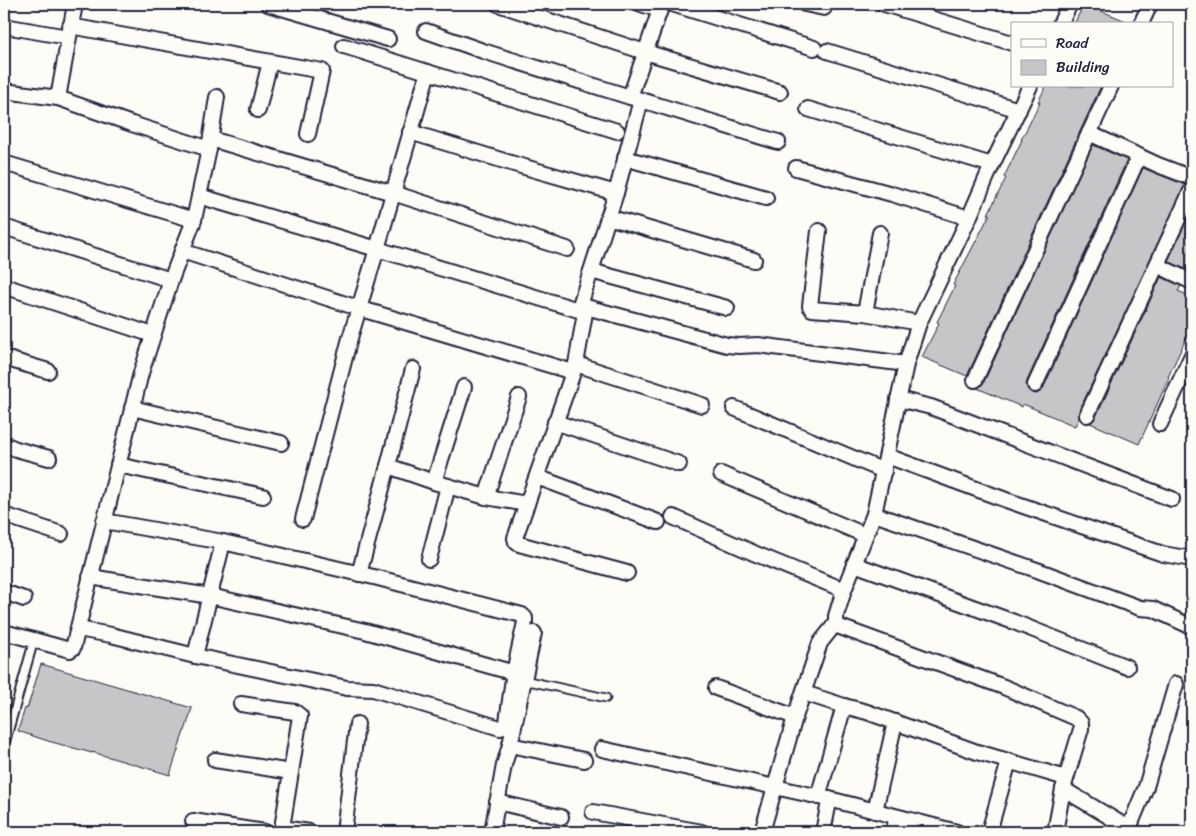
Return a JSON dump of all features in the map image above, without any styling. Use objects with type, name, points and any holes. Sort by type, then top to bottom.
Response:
[{"type":"street","points":[[58,98],[74,4]]},
{"type":"street","points":[[268,4],[388,39]]},
{"type":"street","points":[[498,4],[645,52],[780,92]]},
{"type":"street","points":[[641,4],[665,6],[821,50],[1019,110]]},
{"type":"street","points":[[805,4],[824,8]]},
{"type":"street","points":[[884,4],[1011,43]]},
{"type":"street","points":[[1061,22],[1070,4]]},
{"type":"street","points":[[1142,22],[1150,4]]},
{"type":"street","points":[[627,573],[518,544],[515,538],[575,368],[585,309],[581,302],[616,193],[625,158],[645,52],[665,6]]},
{"type":"street","points":[[4,26],[69,32],[322,71],[308,134]]},
{"type":"street","points":[[426,31],[483,51],[778,142]]},
{"type":"street","points":[[344,46],[617,131]]},
{"type":"street","points":[[258,110],[270,62]]},
{"type":"street","points":[[303,520],[358,308],[428,72]]},
{"type":"street","points":[[762,832],[795,717],[820,643],[836,623],[836,616],[844,590],[874,514],[906,364],[920,323],[1029,88]]},
{"type":"street","points":[[975,380],[1110,88]]},
{"type":"street","points":[[4,91],[58,98],[132,124],[393,193],[567,249]]},
{"type":"street","points":[[4,632],[72,650],[141,373],[194,220],[210,144],[217,97]]},
{"type":"street","points":[[808,109],[992,165]]},
{"type":"street","points":[[410,132],[616,193]]},
{"type":"street","points":[[1089,133],[1158,165],[1192,178]]},
{"type":"street","points":[[1035,385],[1140,156]]},
{"type":"street","points":[[625,158],[766,198]]},
{"type":"street","points":[[4,163],[194,220]]},
{"type":"street","points":[[796,168],[892,194],[969,218]]},
{"type":"street","points":[[1087,415],[1192,189]]},
{"type":"street","points":[[199,196],[585,309],[727,345],[758,345],[906,364]]},
{"type":"street","points":[[608,217],[754,260]]},
{"type":"street","points":[[4,227],[172,280]]},
{"type":"street","points":[[819,231],[810,306],[812,309],[865,313],[920,323]]},
{"type":"street","points":[[865,313],[880,233]]},
{"type":"street","points":[[182,251],[358,308],[702,405]]},
{"type":"street","points":[[1157,265],[1192,282]]},
{"type":"street","points":[[591,271],[727,308]]},
{"type":"street","points":[[4,286],[153,335]]},
{"type":"street","points":[[1160,424],[1192,355]]},
{"type":"street","points":[[4,358],[48,371]]},
{"type":"street","points":[[358,574],[413,369]]},
{"type":"street","points":[[429,559],[441,484],[464,387]]},
{"type":"street","points":[[486,497],[518,397]]},
{"type":"street","points":[[898,400],[931,407],[1172,499]]},
{"type":"street","points":[[132,408],[281,444]]},
{"type":"street","points":[[734,408],[884,471]]},
{"type":"street","points":[[555,422],[679,464]]},
{"type":"street","points":[[4,444],[49,458]]},
{"type":"street","points":[[887,456],[1006,500],[1163,554],[1192,559]]},
{"type":"street","points":[[118,466],[263,496]]},
{"type":"street","points":[[388,466],[486,497],[527,504]]},
{"type":"street","points":[[721,474],[865,536]]},
{"type":"street","points":[[536,477],[658,522]]},
{"type":"street","points":[[874,514],[1140,608],[1153,609],[1192,627]]},
{"type":"street","points":[[4,515],[61,534]]},
{"type":"street","points":[[673,517],[844,590]]},
{"type":"street","points":[[104,521],[223,542],[522,615],[525,618],[525,622],[510,745],[504,765],[492,832]]},
{"type":"street","points":[[195,656],[223,542]]},
{"type":"street","points":[[854,564],[1014,622],[1127,667]]},
{"type":"street","points":[[90,577],[210,596],[365,631],[511,672],[519,676]]},
{"type":"street","points":[[4,592],[24,599]]},
{"type":"street","points":[[836,623],[840,627],[1004,687],[1076,718],[1081,723],[1081,729],[1064,783],[1054,832]]},
{"type":"street","points":[[78,629],[347,688],[372,689],[500,728],[504,727],[507,722],[519,676],[534,633]]},
{"type":"street","points":[[804,694],[867,712],[977,752],[1009,761],[1064,783],[1133,831],[1176,684]]},
{"type":"street","points":[[716,688],[795,717]]},
{"type":"street","points":[[241,704],[298,714],[300,716],[291,772],[277,830],[310,832]]},
{"type":"street","points":[[823,798],[844,706]]},
{"type":"street","points":[[874,811],[895,722]]},
{"type":"street","points":[[344,832],[357,724]]},
{"type":"street","points":[[510,745],[584,760]]},
{"type":"street","points":[[602,749],[774,786],[957,832]]},
{"type":"street","points":[[215,760],[291,772]]},
{"type":"street","points":[[989,832],[1009,761]]},
{"type":"street","points":[[823,798],[829,802],[823,832]]},
{"type":"street","points":[[497,802],[561,816]]},
{"type":"street","points":[[593,812],[702,832]]},
{"type":"street","points":[[893,832],[897,817]]},
{"type":"street","points":[[193,821],[265,832]]},
{"type":"lane","points":[[4,747],[34,640]]},
{"type":"lane","points":[[519,676],[606,698]]},
{"type":"building","points":[[1084,4],[1129,22],[1075,22]]},
{"type":"building","points":[[1045,88],[1100,88],[967,376],[922,357],[955,286],[953,285],[990,214],[988,214],[1006,178],[1004,177],[1040,103],[1038,102]]},
{"type":"building","points":[[1093,145],[1127,160],[1027,381],[1028,390],[1032,393],[1036,394],[1043,389],[1143,168],[1185,185],[1079,411],[1079,418],[1075,426],[1023,404],[1022,407],[977,388],[983,384]]},
{"type":"building","points":[[1192,209],[1192,263],[1188,270],[1168,261]]},
{"type":"building","points":[[1161,277],[1181,286],[1178,291],[1192,297],[1192,326],[1139,444],[1090,423],[1095,419]]},
{"type":"building","points":[[41,664],[192,708],[170,775],[18,731]]}]
